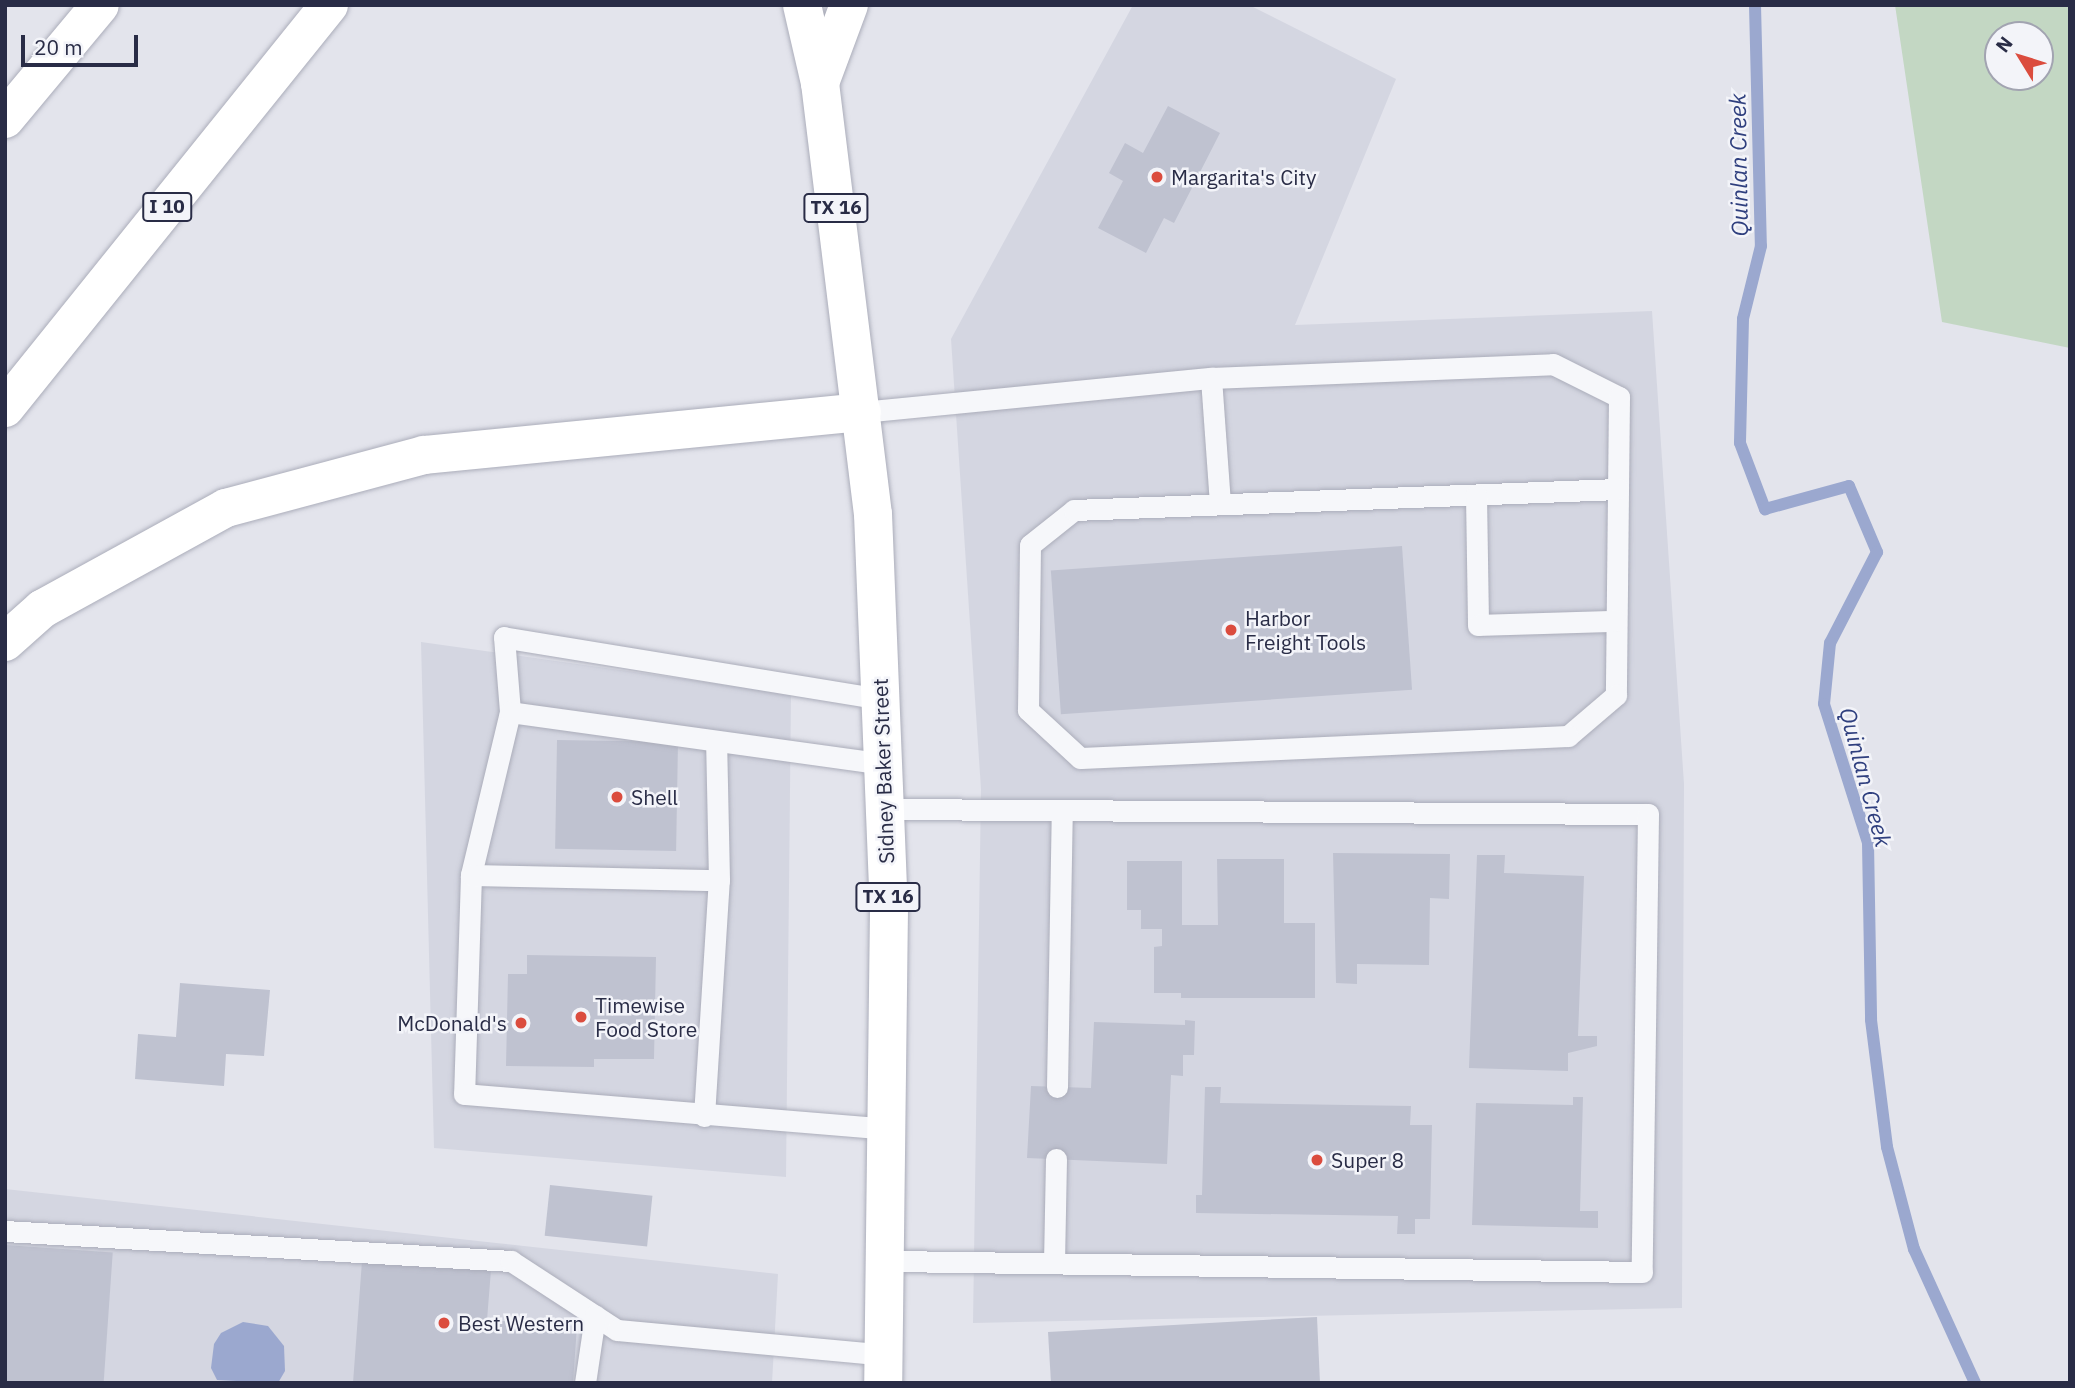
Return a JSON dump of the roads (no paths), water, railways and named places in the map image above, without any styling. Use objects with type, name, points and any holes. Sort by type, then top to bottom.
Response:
[{"type":"main road","points":[[5,119],[100,5]]},
{"type":"main road","name":"I 10","points":[[5,408],[329,5]]},
{"type":"main road","name":"TX 16","points":[[802,5],[820,83],[862,412]]},
{"type":"main road","points":[[820,83],[849,5]]},
{"type":"main road","points":[[5,642],[42,609],[226,508],[424,455],[862,412]]},
{"type":"main road","name":"Sidney Baker Street","points":[[862,412],[873,514],[885,809],[889,1129],[884,1369]]},
{"type":"lane","points":[[862,412],[1211,378],[1553,364],[1619,397],[1616,695],[1567,736],[1080,758],[1028,710],[1030,545],[1074,510],[1618,489]]},
{"type":"lane","points":[[1211,378],[1220,504]]},
{"type":"lane","points":[[1476,495],[1478,625],[1616,621]]},
{"type":"lane","points":[[881,699],[504,637],[510,712],[471,875],[464,1094],[704,1116],[889,1129]]},
{"type":"lane","points":[[510,712],[883,764]]},
{"type":"lane","points":[[704,1116],[719,880],[716,742]]},
{"type":"lane","points":[[885,809],[1648,814],[1642,1272],[888,1261]]},
{"type":"lane","points":[[1057,1087],[1062,810]]},
{"type":"lane","points":[[471,875],[719,880]]},
{"type":"lane","points":[[1054,1264],[1056,1159]]},
{"type":"lane","points":[[5,1231],[511,1261],[617,1330],[884,1369]]},
{"type":"lane","points":[[585,1383],[595,1316]]},
{"type":"water","points":[[243,1322],[268,1326],[284,1346],[285,1371],[278,1383],[217,1380],[211,1368],[214,1344],[221,1333]]},
{"type":"waterway","name":"Quinlan Creek","points":[[1755,5],[1761,246],[1743,319],[1740,443],[1765,509],[1849,486],[1877,552],[1830,643],[1824,704],[1868,843],[1871,1020],[1887,1147],[1914,1249],[1975,1383]]},
{"type":"place","name":"Margarita's City","points":[[1157,177]]},
{"type":"place","name":"Harbor Freight Tools","points":[[1231,630]]},
{"type":"place","name":"Shell","points":[[617,797]]},
{"type":"place","name":"Timewise Food Store","points":[[581,1017]]},
{"type":"place","name":"McDonald's","points":[[521,1023]]},
{"type":"place","name":"Super 8","points":[[1317,1160]]},
{"type":"place","name":"Best Western","points":[[444,1323]]}]
